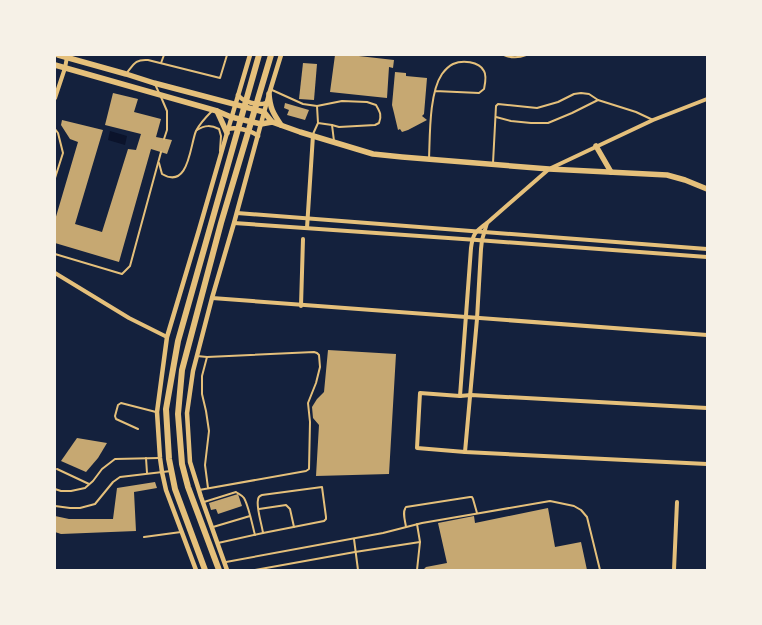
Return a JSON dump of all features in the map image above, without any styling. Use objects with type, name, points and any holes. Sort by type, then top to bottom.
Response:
[{"type":"main road","points":[[58,55],[67,56],[154,83],[264,112],[272,122]]},
{"type":"main road","points":[[205,570],[175,489],[169,459],[166,409],[178,341],[259,55]]},
{"type":"main road","points":[[219,570],[188,487],[182,464],[178,414],[182,370],[222,223],[271,55]]},
{"type":"main road","points":[[55,65],[231,117],[261,124],[272,122],[373,154],[493,165],[667,175],[685,180],[707,189]]},
{"type":"main road","points":[[270,91],[270,104],[281,125]]},
{"type":"main road","points":[[214,111],[227,131]]},
{"type":"main road","points":[[596,146],[611,172]]},
{"type":"main road","points":[[182,464],[190,462]]},
{"type":"street","points":[[196,570],[166,490],[160,458],[157,412],[167,337],[250,55]]},
{"type":"street","points":[[228,570],[198,490],[190,462],[187,413],[196,356],[237,213],[266,103],[281,55]]},
{"type":"street","points":[[55,98],[67,56]]},
{"type":"street","points":[[238,95],[240,98],[250,102],[262,105],[266,103]]},
{"type":"street","points":[[460,396],[471,248],[472,239],[476,231],[549,169],[653,120],[707,99]]},
{"type":"street","points":[[227,131],[232,128],[254,132],[258,136]]},
{"type":"street","points":[[307,228],[313,135]]},
{"type":"street","points":[[237,213],[707,248]]},
{"type":"street","points":[[264,215],[264,225]]},
{"type":"street","points":[[234,223],[707,257]]},
{"type":"street","points":[[465,452],[471,395],[482,240],[487,223]]},
{"type":"street","points":[[301,306],[303,239]]},
{"type":"street","points":[[55,273],[129,318],[167,337]]},
{"type":"street","points":[[212,298],[301,306],[707,335]]},
{"type":"street","points":[[707,408],[420,393],[417,448],[465,452],[707,464]]},
{"type":"street","points":[[674,570],[677,502]]},
{"type":"lane","points":[[161,63],[164,55]]},
{"type":"lane","points":[[126,74],[133,64],[139,59],[220,78],[227,55]]},
{"type":"lane","points":[[504,55],[508,57],[520,57],[526,55]]},
{"type":"lane","points":[[429,160],[430,124],[435,91],[442,75],[446,69],[453,64],[462,62],[476,64],[484,71],[484,89],[480,93],[435,91]]},
{"type":"lane","points":[[154,83],[168,111],[167,130],[164,139]]},
{"type":"lane","points":[[270,91],[303,104],[317,106],[342,101],[367,102],[376,104],[380,111],[381,117],[379,123],[374,125],[339,127],[318,122]]},
{"type":"lane","points":[[493,165],[496,106],[498,104],[537,108],[558,102],[574,94],[581,93],[589,94],[598,100],[636,112],[653,120]]},
{"type":"lane","points":[[496,117],[511,122],[548,123],[572,114],[598,100]]},
{"type":"lane","points":[[313,135],[318,122],[317,106]]},
{"type":"lane","points":[[158,161],[162,174],[167,177],[178,176],[184,172],[196,131],[214,111]]},
{"type":"lane","points":[[196,131],[208,125],[219,129],[221,136],[220,156]]},
{"type":"lane","points":[[332,125],[334,142]]},
{"type":"lane","points":[[55,129],[58,133],[63,153],[55,178]]},
{"type":"lane","points":[[55,254],[122,274],[130,266],[161,152]]},
{"type":"lane","points":[[196,356],[207,357],[317,352],[319,355],[320,367],[316,383],[308,403],[310,422],[309,469],[306,471],[198,490]]},
{"type":"lane","points":[[207,357],[202,376],[202,394],[209,431],[206,465],[208,488]]},
{"type":"lane","points":[[138,429],[116,419],[115,416],[118,405],[121,403],[157,412]]},
{"type":"lane","points":[[146,458],[147,474]]},
{"type":"lane","points":[[55,489],[71,491],[85,488],[108,463],[115,459],[160,458]]},
{"type":"lane","points":[[57,469],[89,484]]},
{"type":"lane","points":[[55,506],[80,508],[95,504],[113,482],[120,477],[171,471]]},
{"type":"lane","points":[[217,543],[324,521],[326,519],[322,487],[262,495],[258,497],[258,509],[263,533]]},
{"type":"lane","points":[[203,502],[236,492],[240,494],[244,497],[256,535]]},
{"type":"lane","points":[[406,527],[404,512],[406,507],[470,497],[473,499],[477,513]]},
{"type":"lane","points":[[224,562],[354,539],[417,524],[550,500],[574,506],[582,510],[586,517],[600,570]]},
{"type":"lane","points":[[258,509],[286,505],[290,508],[294,527]]},
{"type":"lane","points":[[212,528],[250,516]]},
{"type":"lane","points":[[417,524],[420,542],[417,570]]},
{"type":"lane","points":[[144,537],[182,532]]},
{"type":"lane","points":[[354,539],[358,570]]},
{"type":"lane","points":[[255,570],[420,542]]},
{"type":"water","points":[[110,131],[127,136],[125,145],[108,140]]},
{"type":"building","points":[[335,55],[350,55],[394,60],[393,68],[389,67],[387,98],[330,92]]},
{"type":"building","points":[[303,63],[317,64],[314,100],[299,99]]},
{"type":"building","points":[[395,72],[406,73],[406,76],[427,78],[424,114],[422,116],[427,120],[402,132],[400,129],[398,130],[392,105]]},
{"type":"building","points":[[113,93],[138,99],[134,112],[161,119],[156,137],[172,140],[167,154],[151,149],[119,262],[55,243],[55,220],[78,142],[70,139],[61,125],[62,120],[103,130],[75,224],[102,232],[128,149],[136,150],[141,134],[105,125]]},
{"type":"building","points":[[285,103],[309,110],[305,120],[287,115],[289,110],[284,108]]},
{"type":"building","points":[[328,350],[396,354],[389,474],[316,476],[319,425],[313,418],[312,407],[324,392]]},
{"type":"building","points":[[77,438],[107,443],[98,458],[86,472],[61,461]]},
{"type":"building","points":[[155,482],[157,488],[134,492],[136,531],[61,534],[55,532],[55,516],[69,519],[113,519],[117,488]]},
{"type":"building","points":[[238,494],[242,506],[218,514],[216,509],[211,510],[209,503]]},
{"type":"building","points":[[548,508],[555,547],[581,542],[587,570],[423,570],[426,567],[447,563],[438,523],[474,516],[475,523]]}]
